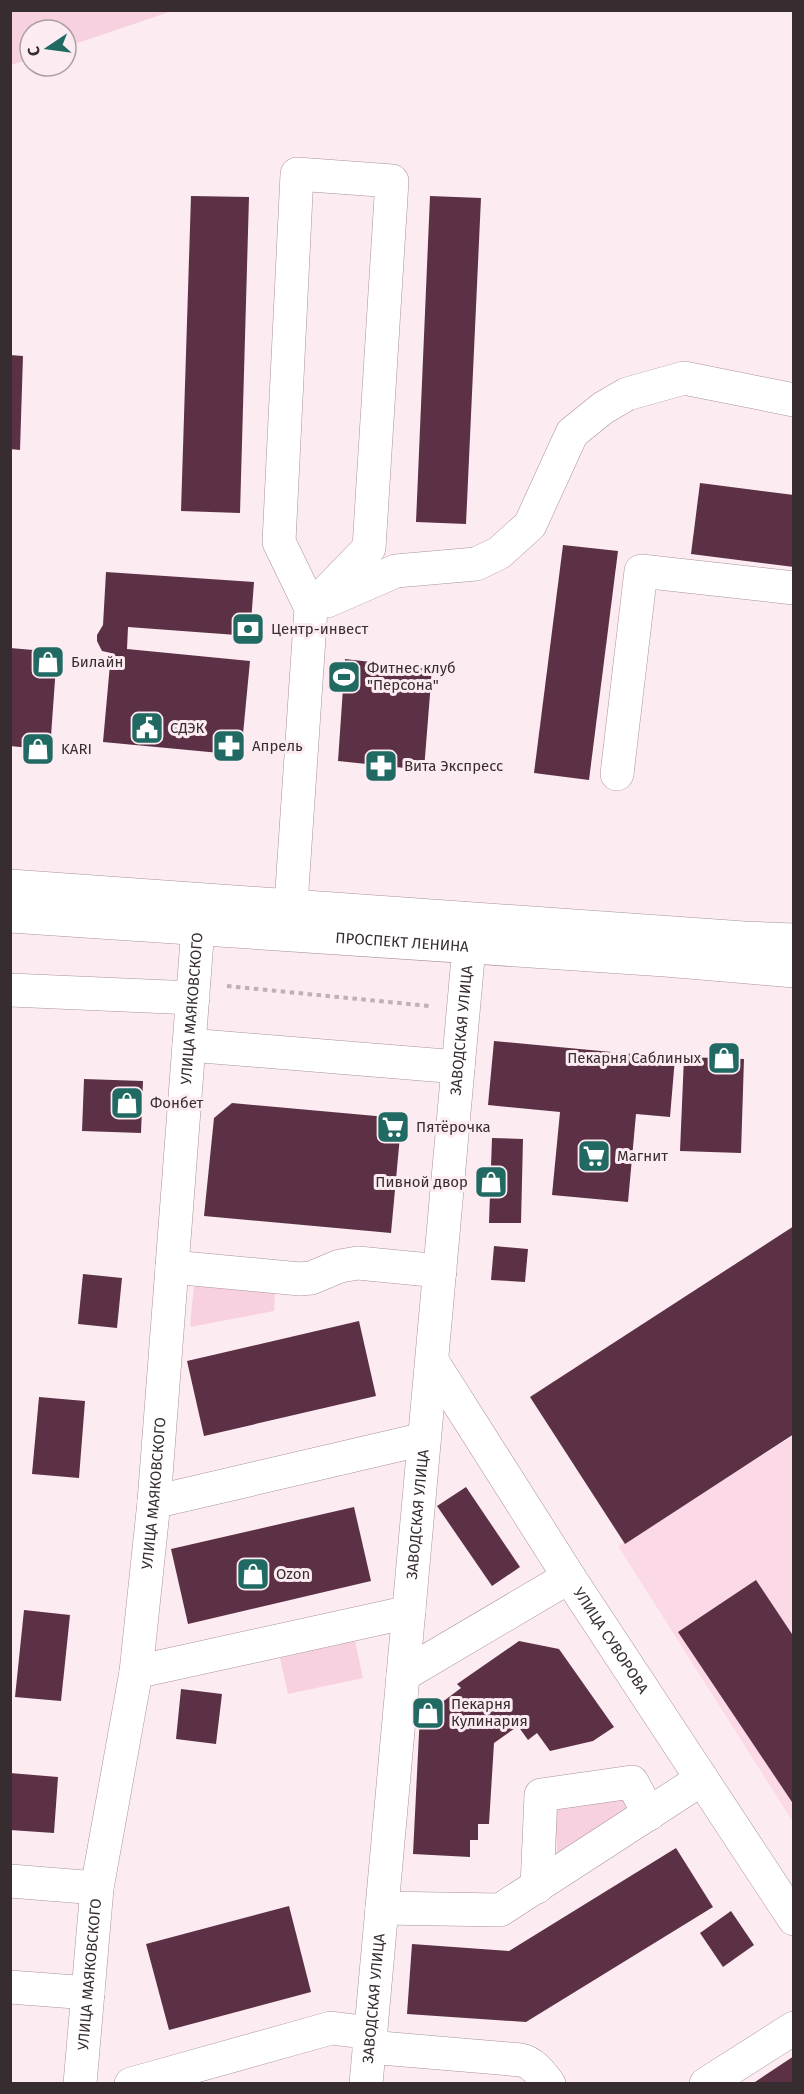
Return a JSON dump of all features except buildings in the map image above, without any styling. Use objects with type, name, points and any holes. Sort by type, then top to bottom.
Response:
[{"type":"street","points":[[289,920],[311,608],[279,542],[297,174],[392,181],[369,548],[311,608]]},
{"type":"street","points":[[311,608],[396,571],[476,564],[499,553],[530,525],[572,433],[603,408],[627,394],[684,378],[794,400]]},
{"type":"street","points":[[617,774],[641,571],[794,588]]},
{"type":"street","name":"ПРОСПЕКТ ЛЕНИНА","points":[[10,886],[200,914]]},
{"type":"street","name":"ПРОСПЕКТ ЛЕНИНА","points":[[10,916],[200,914],[289,920],[794,940]]},
{"type":"street","name":"УЛИЦА МАЯКОВСКОГО","points":[[80,2084],[98,1888],[136,1671],[154,1502],[189,1045],[207,992],[200,914]]},
{"type":"street","name":"ПРОСПЕКТ ЛЕНИНА","points":[[289,920],[469,947],[794,971]]},
{"type":"street","name":"ЗАВОДСКАЯ УЛИЦА","points":[[366,2084],[469,947]]},
{"type":"street","points":[[10,990],[207,992]]},
{"type":"street","points":[[189,1045],[458,1067]]},
{"type":"street","points":[[172,1267],[300,1279],[357,1263],[440,1271]]},
{"type":"street","name":"УЛИЦА СУВОРОВА","points":[[432,1361],[569,1577],[794,1919]]},
{"type":"street","points":[[154,1502],[424,1439]]},
{"type":"street","points":[[403,1675],[569,1577]]},
{"type":"street","points":[[136,1671],[409,1612]]},
{"type":"street","points":[[382,1908],[500,1910],[702,1779]]},
{"type":"street","points":[[537,1887],[541,1795],[632,1782],[649,1814]]},
{"type":"street","points":[[10,1881],[98,1888]]},
{"type":"street","points":[[10,1987],[88,1993]]},
{"type":"street","points":[[130,2084],[331,2028],[370,2040],[529,2062],[549,2084]]},
{"type":"street","points":[[706,2084],[794,2028]]},
{"type":"path","points":[[207,992],[429,1006]]},
{"type":"shaded area","points":[[11,10],[172,11],[78,43],[78,18],[18,18],[18,63],[11,65]]},
{"type":"shaded area","points":[[194,1285],[275,1293],[274,1311],[190,1327]]},
{"type":"shaded area","points":[[793,1436],[793,1822],[618,1546]]},
{"type":"shaded area","points":[[355,1641],[363,1678],[288,1694],[280,1658]]},
{"type":"shaded area","points":[[625,1795],[636,1815],[558,1863],[554,1807]]},
{"type":"place","name":"Центр-инвест","points":[[248,629]]},
{"type":"place","name":"Билайн","points":[[48,662]]},
{"type":"place","name":"Фитнес клуб \"Персона\"","points":[[344,677]]},
{"type":"place","name":"СДЭК","points":[[147,728]]},
{"type":"place","name":"Апрель","points":[[229,746]]},
{"type":"place","name":"KARI","points":[[38,749]]},
{"type":"place","name":"Вита Экспресс","points":[[381,766]]},
{"type":"place","name":"Пекарня Саблиных","points":[[724,1058]]},
{"type":"place","name":"Фонбет","points":[[127,1103]]},
{"type":"place","name":"Пятёрочка","points":[[393,1127]]},
{"type":"place","name":"Магнит","points":[[594,1156]]},
{"type":"place","name":"Пивной двор","points":[[491,1182]]},
{"type":"place","name":"Ozon","points":[[253,1574]]},
{"type":"place","name":"Пекарня Кулинария","points":[[428,1713]]}]
